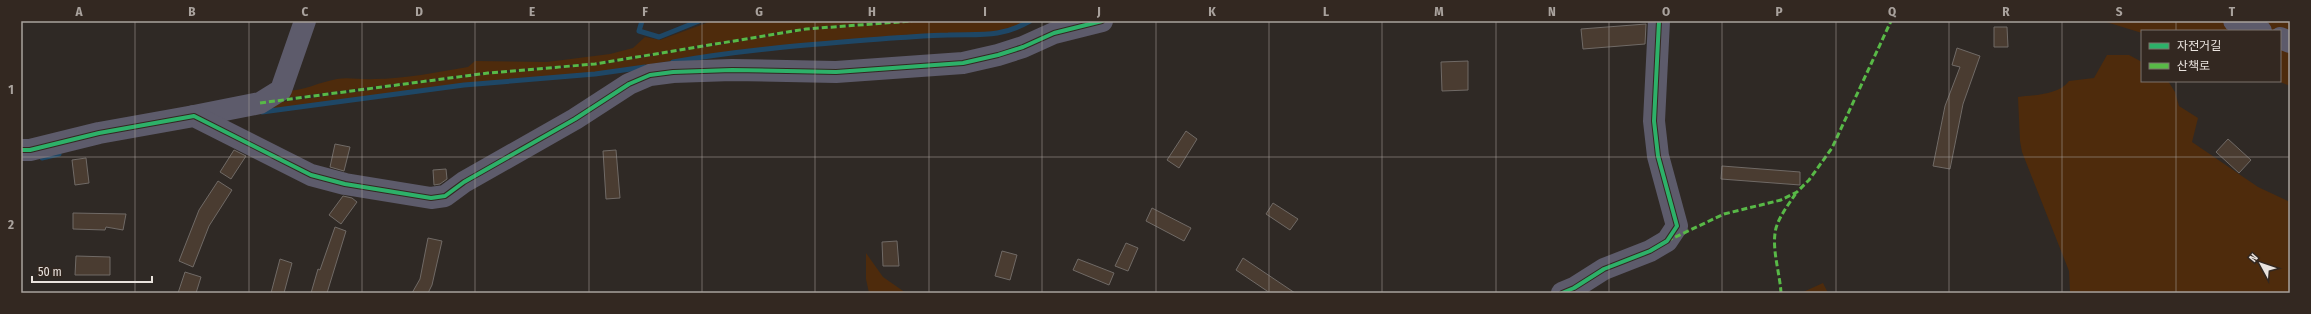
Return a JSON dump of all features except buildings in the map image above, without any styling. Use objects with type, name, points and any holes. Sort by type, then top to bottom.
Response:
[{"type":"street","points":[[21,150],[30,150],[99,132],[260,104],[281,90],[305,21]]},
{"type":"street","points":[[194,116],[311,175],[345,184],[431,198],[446,196],[464,182],[557,130],[629,84],[650,75],[673,72],[732,70],[836,72],[963,63],[998,55],[1023,47],[1054,33],[1102,21]]},
{"type":"street","points":[[1562,293],[1574,288],[1604,269],[1650,250],[1667,241],[1677,226],[1658,156],[1654,121],[1659,21]]},
{"type":"street","points":[[2234,21],[2258,30]]},
{"type":"shaded area","points":[[712,21],[895,21],[806,28],[595,63],[488,72],[285,98],[286,91],[299,90],[337,79],[386,79],[409,77],[468,67],[475,61],[547,62],[610,54],[633,48],[645,37],[660,40]]},
{"type":"shaded area","points":[[921,21],[1029,21],[1010,31],[991,34],[948,34],[801,44],[719,53],[595,73],[463,84],[221,116],[260,105],[488,74],[596,65],[806,30]]},
{"type":"shaded area","points":[[2103,21],[2223,21],[2246,30],[2141,30],[2141,33]]},
{"type":"shaded area","points":[[2249,21],[2290,21],[2290,38],[2281,34],[2281,30],[2271,30]]},
{"type":"shaded area","points":[[2281,43],[2290,47],[2290,86],[2280,82]]},
{"type":"shaded area","points":[[2107,55],[2129,55],[2141,61],[2141,82],[2169,82],[2175,92],[2179,106],[2198,118],[2192,142],[2258,187],[2290,202],[2290,293],[2066,293],[2070,292],[2069,271],[2022,152],[2018,97],[2046,94],[2065,86],[2069,81],[2094,78]]},
{"type":"shaded area","points":[[866,253],[883,277],[906,293],[869,293],[866,279]]},
{"type":"shaded area","points":[[1823,283],[1828,293],[1801,293]]},
{"type":"waterway","points":[[642,21],[639,31],[659,37],[699,21]]},
{"type":"waterway","points":[[673,62],[755,50],[810,45],[893,38],[1000,33],[1030,21]]},
{"type":"waterway","points":[[262,112],[464,85],[595,74],[645,67]]},
{"type":"waterway","points":[[42,158],[59,154]]},
{"type":"marked path","points":[[260,103],[488,73],[595,64],[806,29],[912,21]]},
{"type":"marked path","points":[[1667,241],[1724,214],[1781,200],[1797,192],[1809,180],[1832,148],[1891,21]]},
{"type":"marked path","points":[[1781,293],[1775,252],[1776,228],[1796,193]]},
{"type":"cycle path","points":[[21,150],[30,150],[99,133],[194,116],[311,175],[345,184],[431,198],[445,196],[464,182],[575,119],[629,84],[650,75],[673,72],[732,70],[836,72],[963,63],[998,55],[1023,47],[1054,33],[1102,21]]},
{"type":"cycle path","points":[[1562,293],[1574,288],[1604,269],[1650,251],[1667,241],[1677,226],[1658,156],[1654,121],[1659,21]]}]
